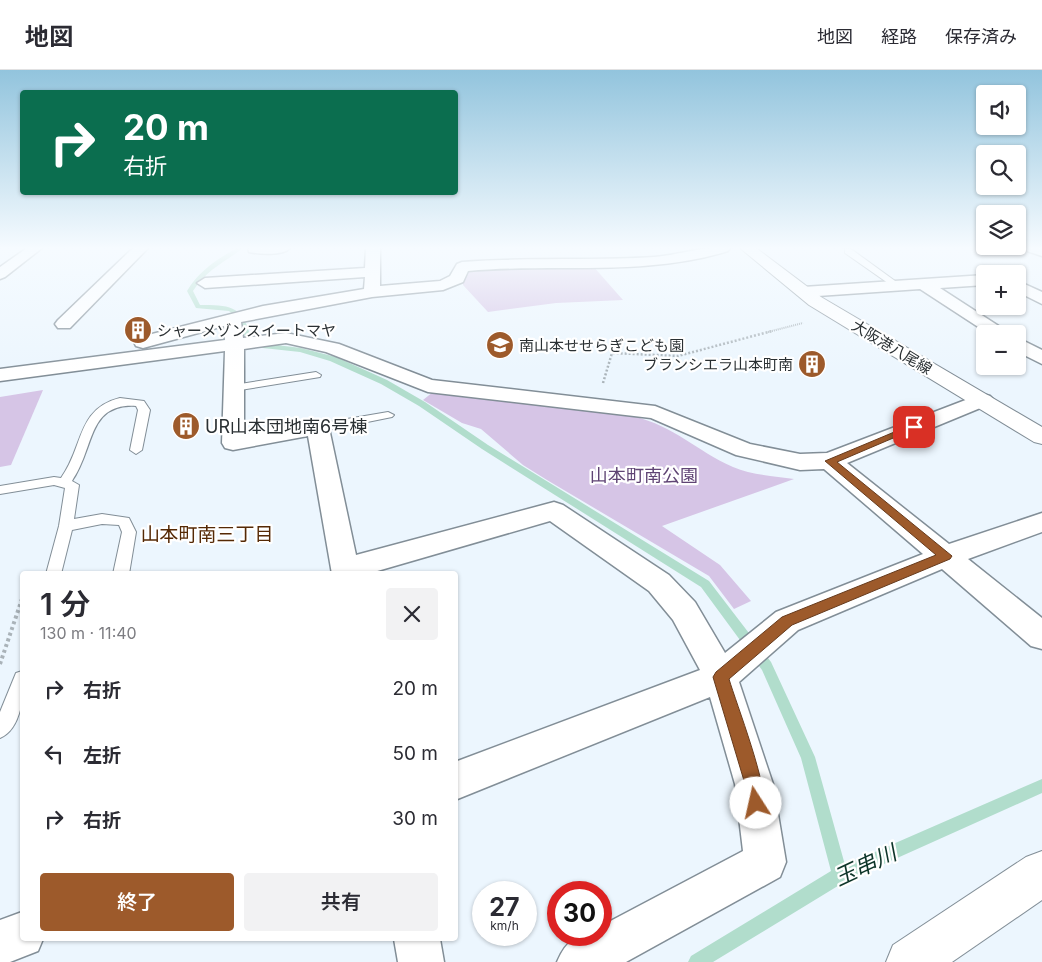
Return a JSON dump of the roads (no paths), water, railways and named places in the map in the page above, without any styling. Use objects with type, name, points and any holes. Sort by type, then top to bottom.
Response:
[{"type":"main road","name":"大阪港八尾線","points":[[799,290],[1042,437]]},
{"type":"main road","points":[[914,961],[1042,873]]},
{"type":"street","points":[[64,324],[99,290]]},
{"type":"street","points":[[53,368],[76,360],[232,318],[372,292],[396,290]]},
{"type":"street","points":[[802,292],[840,290]]},
{"type":"street","points":[[932,290],[988,325]]},
{"type":"street","points":[[1026,290],[1042,299]]},
{"type":"street","points":[[232,318],[235,344],[233,443],[318,428],[346,571],[554,511],[658,583],[684,611],[721,677],[754,784],[765,862],[580,962]]},
{"type":"street","points":[[0,376],[286,338],[332,348],[428,386],[654,412],[744,450],[800,462],[830,461],[983,400]]},
{"type":"street","points":[[1026,349],[1042,358]]},
{"type":"street","points":[[830,461],[1042,636]]},
{"type":"street","points":[[458,780],[721,677],[787,621],[946,556],[1042,522]]},
{"type":"street","points":[[0,943],[20,936]]},
{"type":"street","points":[[416,941],[421,962]]},
{"type":"lane","points":[[234,388],[316,374]]},
{"type":"lane","points":[[64,483],[74,473],[92,419],[99,410],[114,403],[129,400],[140,403],[144,410],[136,450]]},
{"type":"lane","points":[[318,428],[388,415]]},
{"type":"lane","points":[[0,490],[54,481],[72,485],[66,526],[54,571]]},
{"type":"lane","points":[[66,526],[102,519],[124,521],[129,532],[122,571]]},
{"type":"lane","points":[[0,729],[17,707],[20,690]]},
{"type":"waterway","points":[[191,290],[198,307],[217,307],[232,310],[241,318],[247,336],[266,346],[301,350],[333,359],[384,382],[422,404],[485,447],[705,584],[767,666],[808,757],[840,875]]},
{"type":"waterway","name":"玉串川","points":[[840,875],[1042,786]]},
{"type":"waterway","name":"玉串川","points":[[697,962],[840,875]]},
{"type":"place","name":"シャーメゾンスイートマヤ","points":[[138,330]]},
{"type":"place","name":"南山本せせらぎこども園","points":[[500,345]]},
{"type":"place","name":"ブランシエラ山本町南","points":[[812,364]]},
{"type":"place","name":"UR山本団地南6号棟","points":[[186,426]]},
{"type":"district","name":"山本町南三丁目","points":[[207,534]]},
{"type":"park label","name":"山本町南公園","points":[[644,475]]}]
